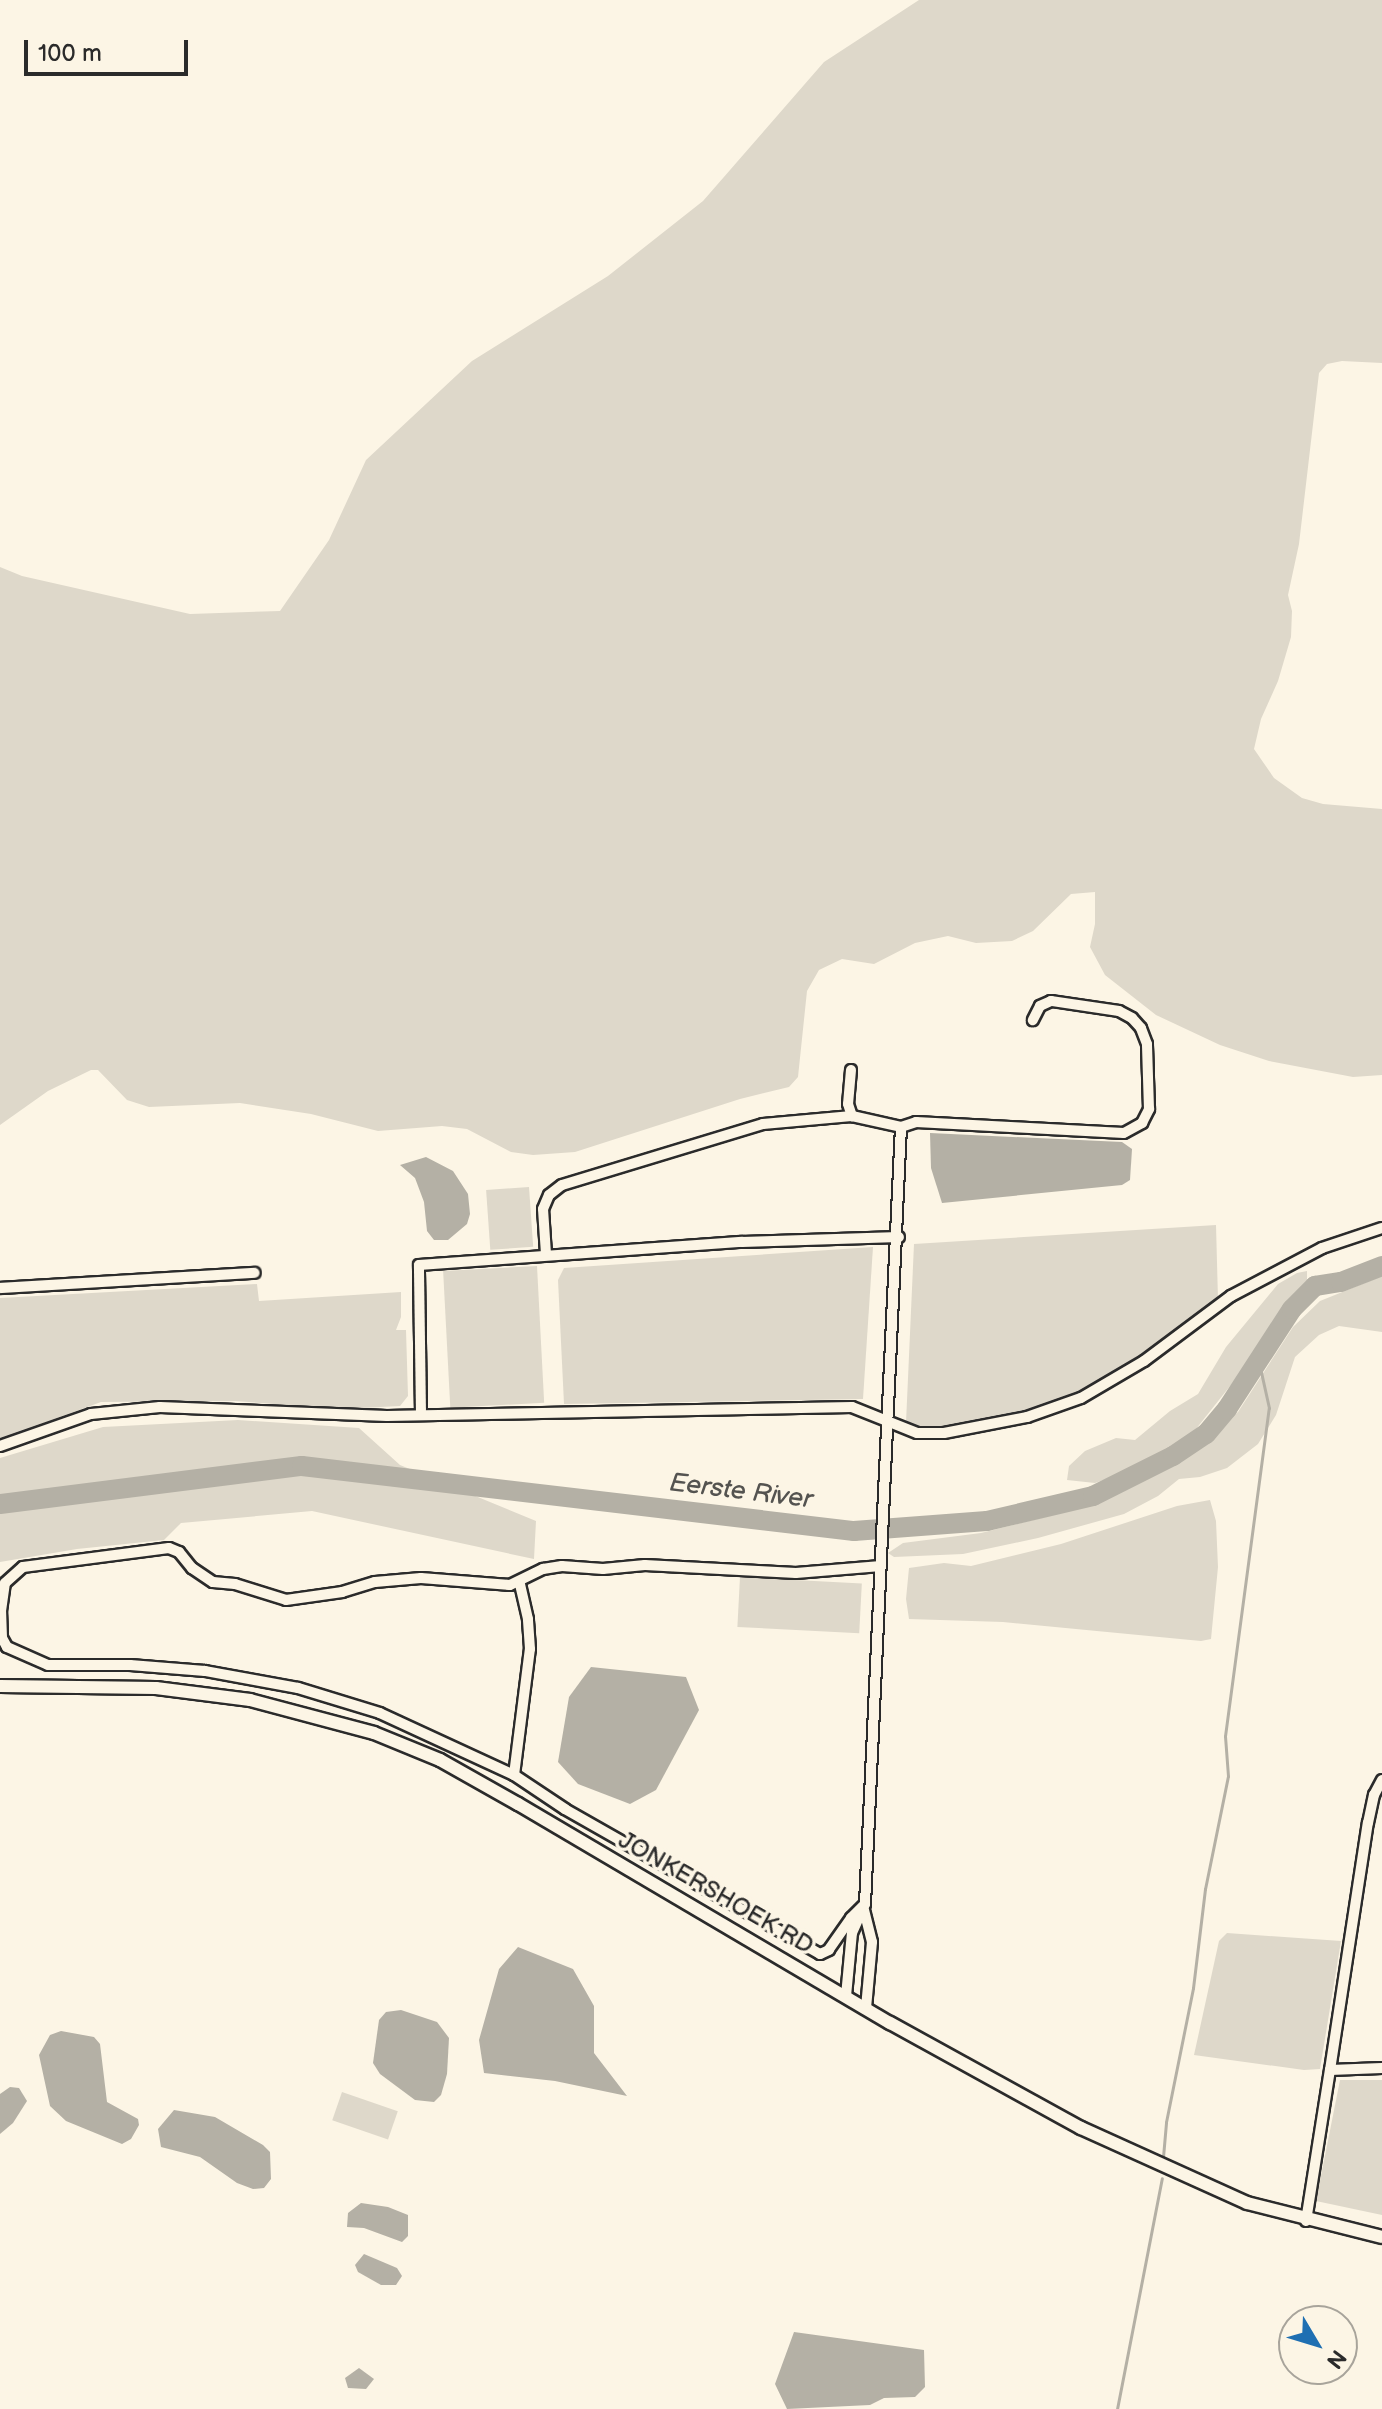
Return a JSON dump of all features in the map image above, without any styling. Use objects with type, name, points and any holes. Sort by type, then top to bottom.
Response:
[{"type":"street","points":[[546,1254],[543,1209],[549,1195],[562,1185],[763,1124],[852,1116],[901,1127],[916,1122],[1124,1133],[1142,1123],[1149,1109],[1147,1044],[1141,1028],[1132,1018],[1119,1011],[1051,1001],[1040,1006],[1033,1020]]},
{"type":"street","points":[[851,1070],[848,1104],[852,1116]]},
{"type":"street","points":[[866,2008],[872,1942],[865,1907],[899,1237],[901,1127]]},
{"type":"street","points":[[0,1446],[106,1411],[215,1407],[337,1415],[852,1407],[889,1424],[917,1433],[935,1434],[998,1424],[1064,1405],[1144,1361],[1231,1296],[1322,1248],[1382,1228]]},
{"type":"street","points":[[421,1414],[419,1265],[546,1254],[850,1236],[899,1237]]},
{"type":"street","points":[[0,1288],[255,1273]]},
{"type":"street","points":[[865,1907],[851,1918],[829,1950],[820,1954],[565,1809],[514,1775],[380,1713],[298,1688],[171,1668],[48,1665],[7,1647],[2,1638],[1,1611],[5,1583],[23,1567],[145,1549],[175,1550],[192,1568],[213,1582],[235,1584],[286,1600],[390,1580],[520,1583],[543,1569],[562,1566],[603,1569],[645,1565],[796,1573],[881,1566]]},
{"type":"street","points":[[514,1775],[530,1649],[528,1619],[520,1583]]},
{"type":"street","name":"JONKERSHOEK RD","points":[[0,1686],[108,1686],[203,1694],[306,1712],[374,1733],[440,1760],[866,2008],[1081,2128],[1247,2203],[1306,2221],[1382,2237]]},
{"type":"street","points":[[1306,2221],[1368,1823],[1374,1795],[1382,1780]]},
{"type":"street","points":[[846,1996],[852,1933],[865,1907]]},
{"type":"street","points":[[1330,2070],[1382,2068]]},
{"type":"shaded area","points":[[919,0],[1382,0],[1382,363],[1342,361],[1327,364],[1319,373],[1299,544],[1288,595],[1292,611],[1291,637],[1278,681],[1261,719],[1254,749],[1274,778],[1302,798],[1323,804],[1382,809],[1382,1075],[1353,1077],[1269,1061],[1220,1045],[1156,1015],[1105,975],[1090,947],[1095,924],[1095,892],[1071,894],[1033,931],[1012,941],[976,943],[948,936],[915,943],[874,964],[842,959],[819,970],[807,991],[798,1077],[789,1087],[740,1099],[575,1152],[533,1155],[511,1152],[467,1129],[442,1126],[378,1131],[311,1114],[240,1103],[149,1107],[127,1100],[98,1070],[91,1070],[48,1091],[0,1125],[0,567],[22,576],[190,614],[280,611],[329,540],[366,460],[472,361],[608,276],[703,201],[824,62]]},
{"type":"shaded area","points":[[930,1133],[1122,1142],[1132,1149],[1130,1180],[1122,1185],[942,1203],[931,1168]]},
{"type":"shaded area","points":[[426,1157],[453,1171],[468,1194],[470,1214],[467,1224],[448,1240],[434,1240],[427,1231],[424,1202],[415,1178],[400,1165]]},
{"type":"shaded area","points":[[529,1187],[533,1247],[490,1250],[486,1190]]},
{"type":"shaded area","points":[[1216,1225],[1218,1300],[1099,1383],[1014,1416],[959,1425],[913,1428],[906,1423],[914,1244]]},
{"type":"shaded area","points":[[873,1247],[863,1399],[564,1404],[558,1280],[564,1268]]},
{"type":"shaded area","points":[[537,1266],[544,1403],[450,1408],[443,1271]]},
{"type":"shaded area","points":[[1307,1271],[1307,1280],[1253,1357],[1192,1434],[1137,1468],[1095,1483],[1067,1480],[1069,1466],[1085,1451],[1116,1438],[1135,1440],[1170,1411],[1198,1394],[1226,1347],[1278,1284]]},
{"type":"shaded area","points":[[1382,1276],[1382,1332],[1339,1326],[1319,1335],[1295,1357],[1276,1415],[1258,1444],[1227,1468],[1200,1477],[1179,1479],[1158,1496],[1124,1514],[1038,1538],[963,1554],[894,1557],[888,1553],[903,1543],[981,1533],[1053,1515],[1123,1490],[1149,1476],[1208,1437],[1238,1412],[1293,1327],[1320,1301]]},
{"type":"shaded area","points":[[257,1284],[259,1301],[401,1292],[401,1317],[396,1330],[406,1330],[408,1396],[400,1406],[341,1409],[235,1401],[101,1402],[0,1439],[0,1298]]},
{"type":"shaded area","points":[[238,1420],[359,1428],[400,1465],[536,1521],[534,1559],[312,1511],[181,1523],[164,1540],[77,1549],[0,1562],[0,1458],[103,1427]]},
{"type":"shaded area","points":[[1210,1500],[1216,1521],[1218,1567],[1211,1639],[1201,1641],[1003,1622],[909,1619],[906,1599],[909,1568],[944,1563],[971,1566],[1061,1544],[1177,1506]]},
{"type":"shaded area","points":[[740,1577],[862,1583],[859,1633],[737,1627]]},
{"type":"shaded area","points":[[591,1667],[686,1677],[699,1710],[656,1790],[630,1804],[578,1784],[558,1762],[569,1697]]},
{"type":"shaded area","points":[[1227,1933],[1341,1941],[1320,2069],[1304,2070],[1194,2055],[1219,1941]]},
{"type":"shaded area","points":[[518,1947],[573,1969],[594,2006],[594,2053],[627,2096],[555,2081],[484,2073],[479,2040],[499,1969]]},
{"type":"shaded area","points":[[401,2010],[437,2022],[449,2038],[447,2074],[441,2095],[434,2102],[415,2100],[380,2074],[373,2063],[379,2020],[386,2012]]},
{"type":"shaded area","points":[[61,2031],[94,2037],[100,2044],[107,2102],[138,2119],[139,2125],[131,2139],[122,2144],[66,2121],[50,2106],[39,2055],[50,2035]]},
{"type":"shaded area","points":[[1340,2080],[1382,2080],[1382,2215],[1316,2201]]},
{"type":"shaded area","points":[[10,2087],[19,2088],[27,2101],[13,2123],[0,2134],[0,2094]]},
{"type":"shaded area","points":[[342,2092],[398,2111],[388,2140],[332,2120]]},
{"type":"shaded area","points":[[174,2110],[215,2117],[263,2145],[270,2152],[271,2179],[264,2188],[253,2189],[237,2183],[200,2157],[161,2147],[158,2129]]},
{"type":"shaded area","points":[[361,2203],[388,2207],[408,2215],[408,2236],[402,2242],[364,2228],[347,2227],[348,2213]]},
{"type":"shaded area","points":[[364,2254],[397,2268],[402,2276],[396,2285],[381,2285],[358,2272],[355,2265]]},
{"type":"shaded area","points":[[794,2332],[924,2350],[925,2387],[915,2397],[884,2398],[870,2405],[787,2409],[775,2384]]},
{"type":"shaded area","points":[[359,2368],[374,2379],[366,2389],[348,2388],[345,2378]]},
{"type":"waterway","name":"Eerste River","points":[[0,1504],[302,1466],[854,1531],[987,1521],[1093,1496],[1173,1456],[1206,1434],[1227,1409],[1292,1309],[1315,1286],[1341,1282],[1382,1266]]},
{"type":"waterway","points":[[1163,2157],[1166,2122],[1193,1988],[1205,1889],[1228,1776],[1225,1736],[1269,1408],[1259,1363]]},
{"type":"waterway","points":[[1117,2409],[1162,2178]]}]
